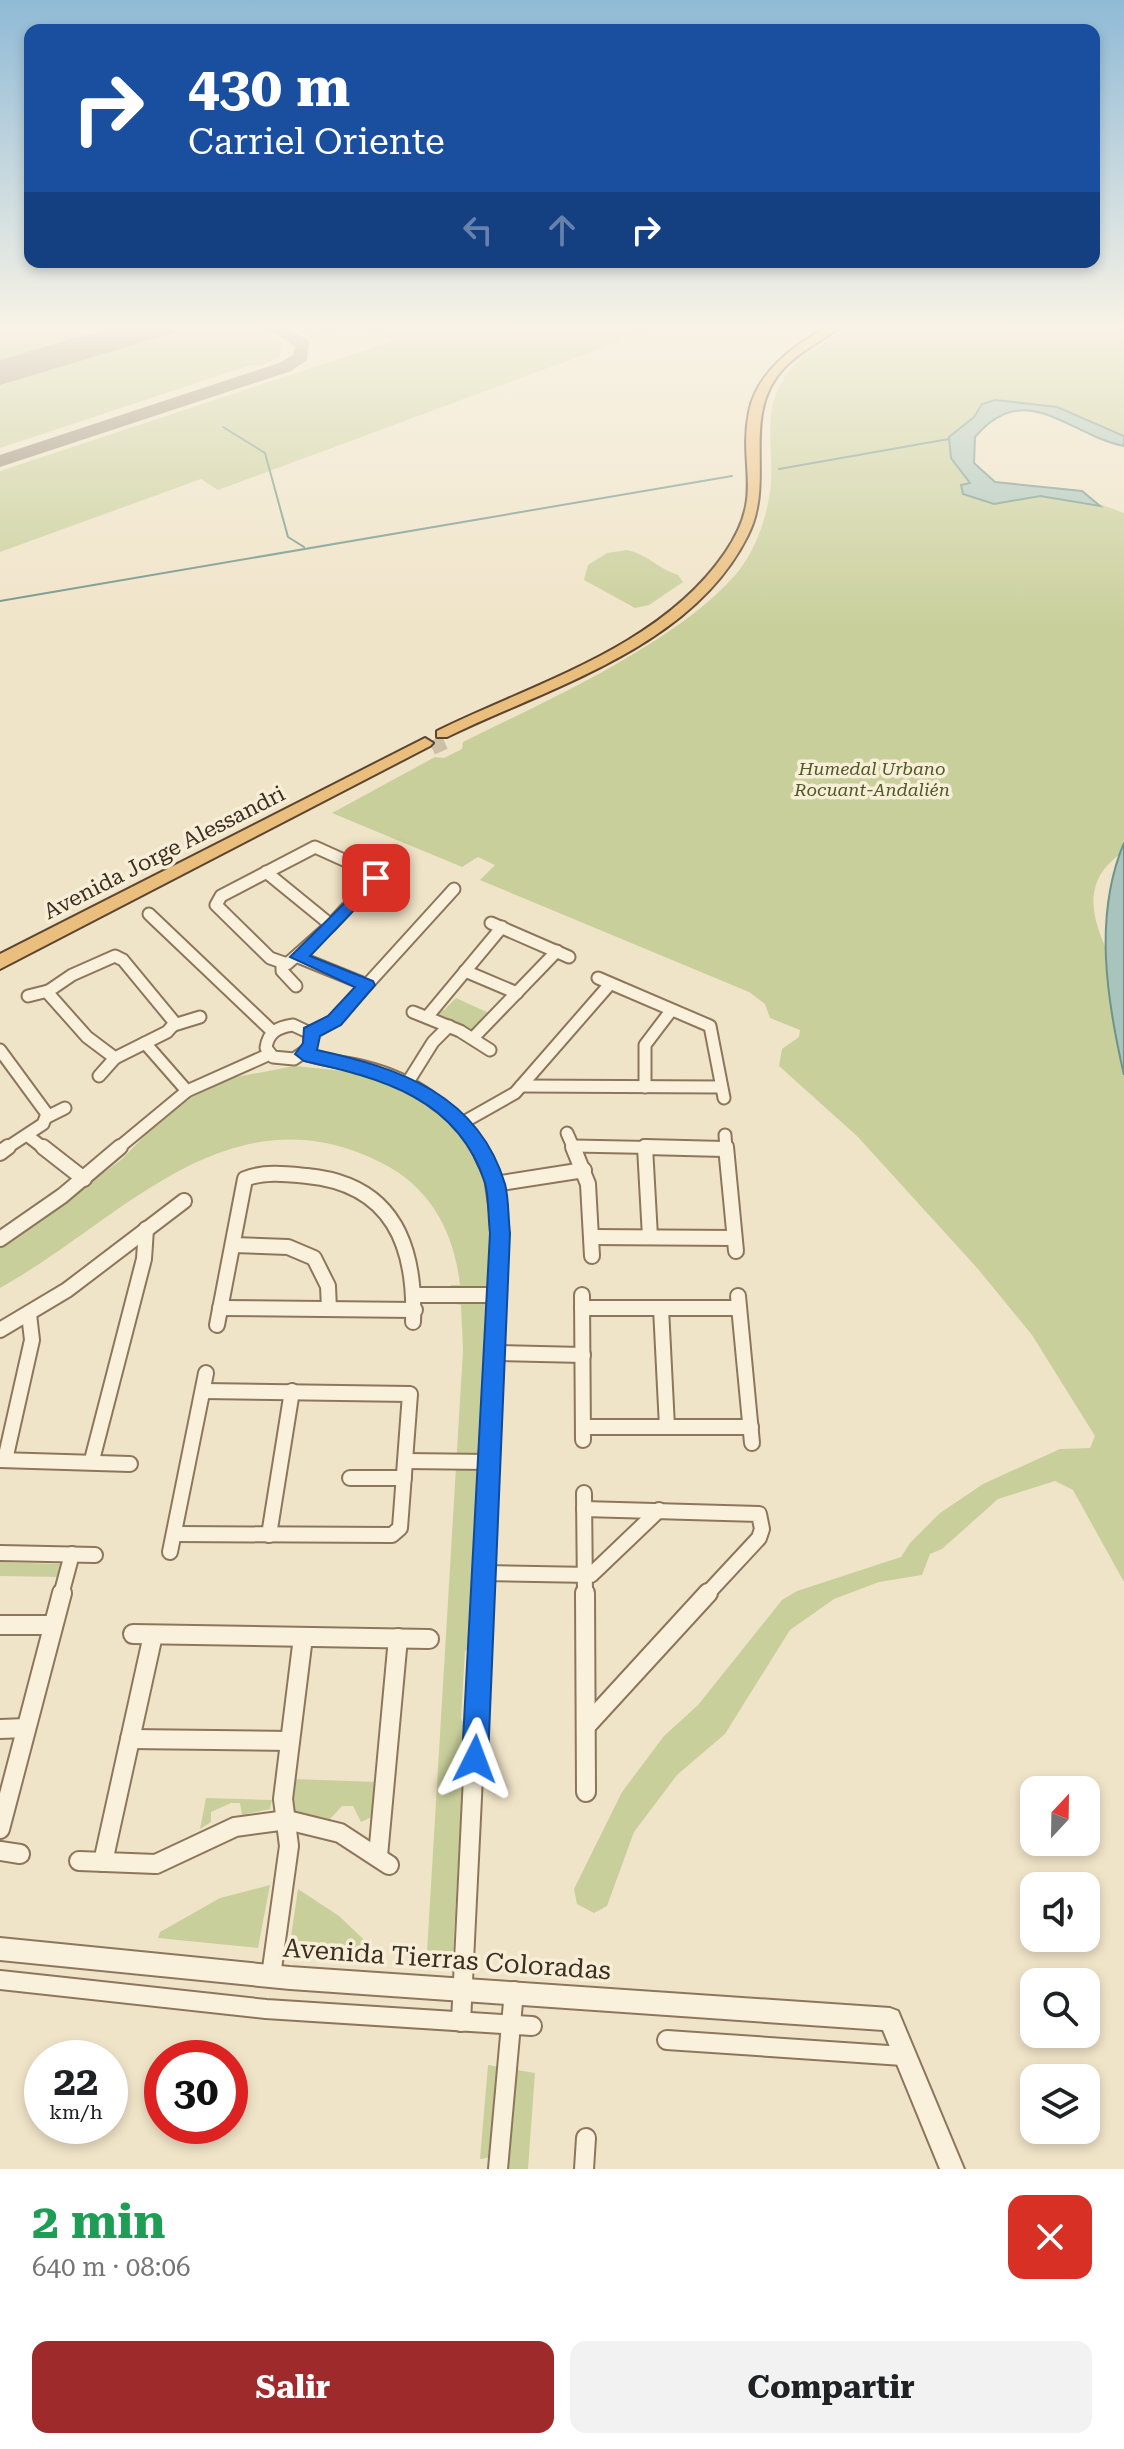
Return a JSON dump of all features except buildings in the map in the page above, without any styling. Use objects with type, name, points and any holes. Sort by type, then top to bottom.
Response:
[{"type":"highway","points":[[446,737],[661,623],[719,570],[742,535],[751,511],[756,479],[754,426]]},
{"type":"highway","name":"Avenida Jorge Alessandri","points":[[0,962],[429,746]]},
{"type":"street","points":[[282,964],[270,958],[216,905],[221,896],[317,847],[377,875],[393,877]]},
{"type":"street","points":[[266,872],[331,925]]},
{"type":"street","points":[[282,964],[298,957],[377,875]]},
{"type":"street","points":[[310,1033],[335,1020],[454,889]]},
{"type":"street","points":[[149,914],[273,1032]]},
{"type":"street","points":[[427,1017],[497,925],[569,957]]},
{"type":"street","points":[[473,1038],[557,951]]},
{"type":"street","points":[[28,996],[48,991],[105,958],[118,957],[170,1013],[174,1025]]},
{"type":"street","points":[[298,957],[367,985]]},
{"type":"street","points":[[282,964],[282,971],[296,986]]},
{"type":"street","points":[[465,971],[517,993]]},
{"type":"street","points":[[462,1123],[506,1099],[521,1086],[604,981],[712,1028],[722,1092],[645,1087],[521,1086]]},
{"type":"street","points":[[48,991],[49,996],[87,1037],[115,1058]]},
{"type":"street","points":[[413,1012],[449,1026],[490,1050]]},
{"type":"street","points":[[645,1087],[645,1045],[670,1012]]},
{"type":"street","points":[[99,1076],[115,1058],[174,1025],[200,1017]]},
{"type":"street","points":[[310,1033],[293,1025],[273,1032],[266,1045],[270,1054],[283,1060],[304,1054],[367,1067],[408,1082],[431,1095],[462,1123],[479,1146],[495,1184],[500,1216],[461,2022]]},
{"type":"street","points":[[408,1082],[433,1042],[449,1026]]},
{"type":"street","points":[[304,1054],[312,1044],[310,1033]]},
{"type":"street","points":[[145,1043],[187,1091]]},
{"type":"street","points":[[0,1050],[29,1086],[47,1117]]},
{"type":"street","points":[[0,1239],[84,1179],[187,1091],[270,1054]]},
{"type":"street","points":[[0,1153],[28,1136],[47,1117],[65,1108]]},
{"type":"street","points":[[567,1133],[584,1170],[591,1199],[592,1256]]},
{"type":"street","points":[[28,1136],[84,1179]]},
{"type":"street","points":[[574,1146],[645,1147],[724,1142],[735,1244],[650,1237],[592,1237]]},
{"type":"street","points":[[645,1147],[650,1237]]},
{"type":"street","points":[[495,1184],[584,1170]]},
{"type":"street","points":[[217,1325],[246,1178],[297,1175],[336,1181],[369,1197],[396,1222],[411,1257],[415,1309]]},
{"type":"street","points":[[0,1330],[29,1314],[184,1201]]},
{"type":"street","points":[[92,1460],[144,1259],[146,1229]]},
{"type":"street","points":[[233,1245],[285,1245],[305,1250],[319,1262],[327,1277],[329,1309]]},
{"type":"street","points":[[220,1308],[415,1309],[497,1295]]},
{"type":"street","points":[[582,1302],[661,1308],[738,1302],[751,1435],[667,1427],[583,1433],[582,1302]]},
{"type":"street","points":[[661,1308],[667,1427]]},
{"type":"street","points":[[29,1314],[32,1340],[2,1460],[92,1460],[130,1464]]},
{"type":"street","points":[[494,1353],[583,1355]]},
{"type":"street","points":[[170,1552],[206,1373]]},
{"type":"street","points":[[174,1534],[395,1534],[400,1528],[410,1394],[203,1391]]},
{"type":"street","points":[[269,1535],[292,1391]]},
{"type":"street","points":[[406,1461],[489,1462]]},
{"type":"street","points":[[350,1478],[404,1478]]},
{"type":"street","points":[[586,1792],[584,1501],[659,1510],[756,1512],[762,1529],[759,1538],[587,1725]]},
{"type":"street","points":[[484,1573],[585,1576],[601,1569],[659,1510]]},
{"type":"street","points":[[0,1553],[95,1555]]},
{"type":"street","points":[[0,1829],[72,1554]]},
{"type":"street","points":[[0,1625],[53,1625]]},
{"type":"street","points":[[133,1634],[429,1639]]},
{"type":"street","points":[[103,1862],[153,1635]]},
{"type":"street","points":[[271,1976],[289,1846],[283,1799],[303,1637]]},
{"type":"street","points":[[79,1861],[156,1864],[235,1827],[287,1820],[340,1833],[384,1860],[398,1638]]},
{"type":"street","points":[[0,1729],[26,1728]]},
{"type":"street","points":[[130,1739],[290,1741]]},
{"type":"street","points":[[0,1851],[20,1854]]},
{"type":"street","name":"Avenida Tierras Coloradas","points":[[0,1949],[271,1976],[890,2019],[903,2056]]},
{"type":"street","points":[[0,1980],[266,2009],[522,2025]]},
{"type":"street","points":[[498,2169],[522,2025],[514,1991]]},
{"type":"street","points":[[667,2040],[903,2056],[952,2169]]},
{"type":"street","points":[[584,2169],[586,2138]]},
{"type":"green space","points":[[0,426],[66,426],[0,448]]},
{"type":"green space","points":[[135,426],[390,426],[218,490],[201,479],[0,552],[0,471]]},
{"type":"green space","name":"Humedal Urbano Rocuant-Andalién","points":[[770,426],[979,426],[966,436],[978,478],[1026,494],[1089,500],[1124,513],[1124,1582],[1073,1490],[1055,1481],[998,1499],[942,1549],[930,1554],[922,1575],[879,1582],[834,1599],[790,1630],[725,1734],[677,1775],[634,1832],[607,1906],[594,1913],[577,1904],[574,1889],[622,1792],[664,1736],[698,1705],[782,1600],[797,1591],[901,1557],[910,1543],[940,1513],[983,1484],[1060,1449],[1090,1448],[1095,1436],[1032,1335],[978,1269],[857,1136],[779,1066],[782,1049],[799,1037],[800,1030],[770,1018],[765,1004],[749,992],[480,880],[495,865],[478,857],[462,867],[332,813],[435,757],[444,758],[462,749],[463,742],[609,668],[681,623],[711,599],[744,564],[764,518],[771,482]],"holes":[[[1119,855],[1105,946],[1096,921],[1096,886],[1100,875]]]},
{"type":"green space","name":"Humedal Urbano Rocuant-Andalién","points":[[1079,426],[1124,426],[1124,439]]},
{"type":"green space","points":[[627,550],[678,575],[683,582],[649,605],[635,608],[584,580],[588,565],[607,553]]},
{"type":"green space","points":[[456,998],[491,1014],[471,1032],[437,1018],[437,1011],[444,1010]]},
{"type":"green space","points":[[295,1066],[365,1073],[417,1096],[453,1126],[476,1157],[490,1192],[492,1224],[469,1648],[465,1651],[461,1719],[466,1726],[453,1951],[427,1952],[463,1350],[461,1305],[449,1303],[451,1285],[460,1285],[457,1266],[446,1230],[427,1199],[399,1173],[382,1163],[326,1143],[274,1140],[225,1151],[179,1171],[133,1198],[0,1288],[0,1248],[121,1160],[163,1117],[194,1096],[231,1078]]},
{"type":"green space","points":[[0,1562],[60,1564],[59,1577],[0,1576]]},
{"type":"green space","points":[[294,1779],[377,1782],[372,1817],[361,1822],[353,1806],[342,1806],[330,1819],[294,1812],[290,1805]]},
{"type":"green space","points":[[206,1798],[272,1800],[270,1809],[242,1815],[240,1803],[231,1803],[211,1812],[211,1822],[200,1829]]},
{"type":"green space","points":[[270,1885],[258,1948],[158,1938],[160,1932],[220,1898]]},
{"type":"green space","points":[[298,1889],[339,1916],[378,1953],[379,1959],[289,1950]]},
{"type":"green space","points":[[488,2065],[535,2073],[528,2169],[502,2169],[503,2155],[480,2159]]},
{"type":"water","points":[[962,426],[987,426],[975,437],[974,463],[995,482],[1082,491],[1100,506],[1040,496],[994,504],[963,494],[961,485],[970,483],[951,458],[949,437]]},
{"type":"water","points":[[1073,426],[1101,426],[1124,436],[1124,446]]},
{"type":"water","points":[[1124,843],[1124,1075],[1108,988],[1106,929],[1114,871]]},
{"type":"waterway","points":[[223,427],[265,453],[288,537],[304,547]]},
{"type":"waterway","points":[[779,469],[949,439]]},
{"type":"waterway","points":[[0,601],[732,476]]},
{"type":"taxiway","points":[[0,461],[105,426]]},
{"type":"tunnel","points":[[432,748],[450,740]]},
{"type":"route","points":[[376,878],[298,957],[367,985],[335,1020],[310,1033],[312,1044],[304,1054],[376,1070],[431,1095],[462,1123],[479,1146],[490,1168],[499,1199],[500,1233],[475,1759]]}]
